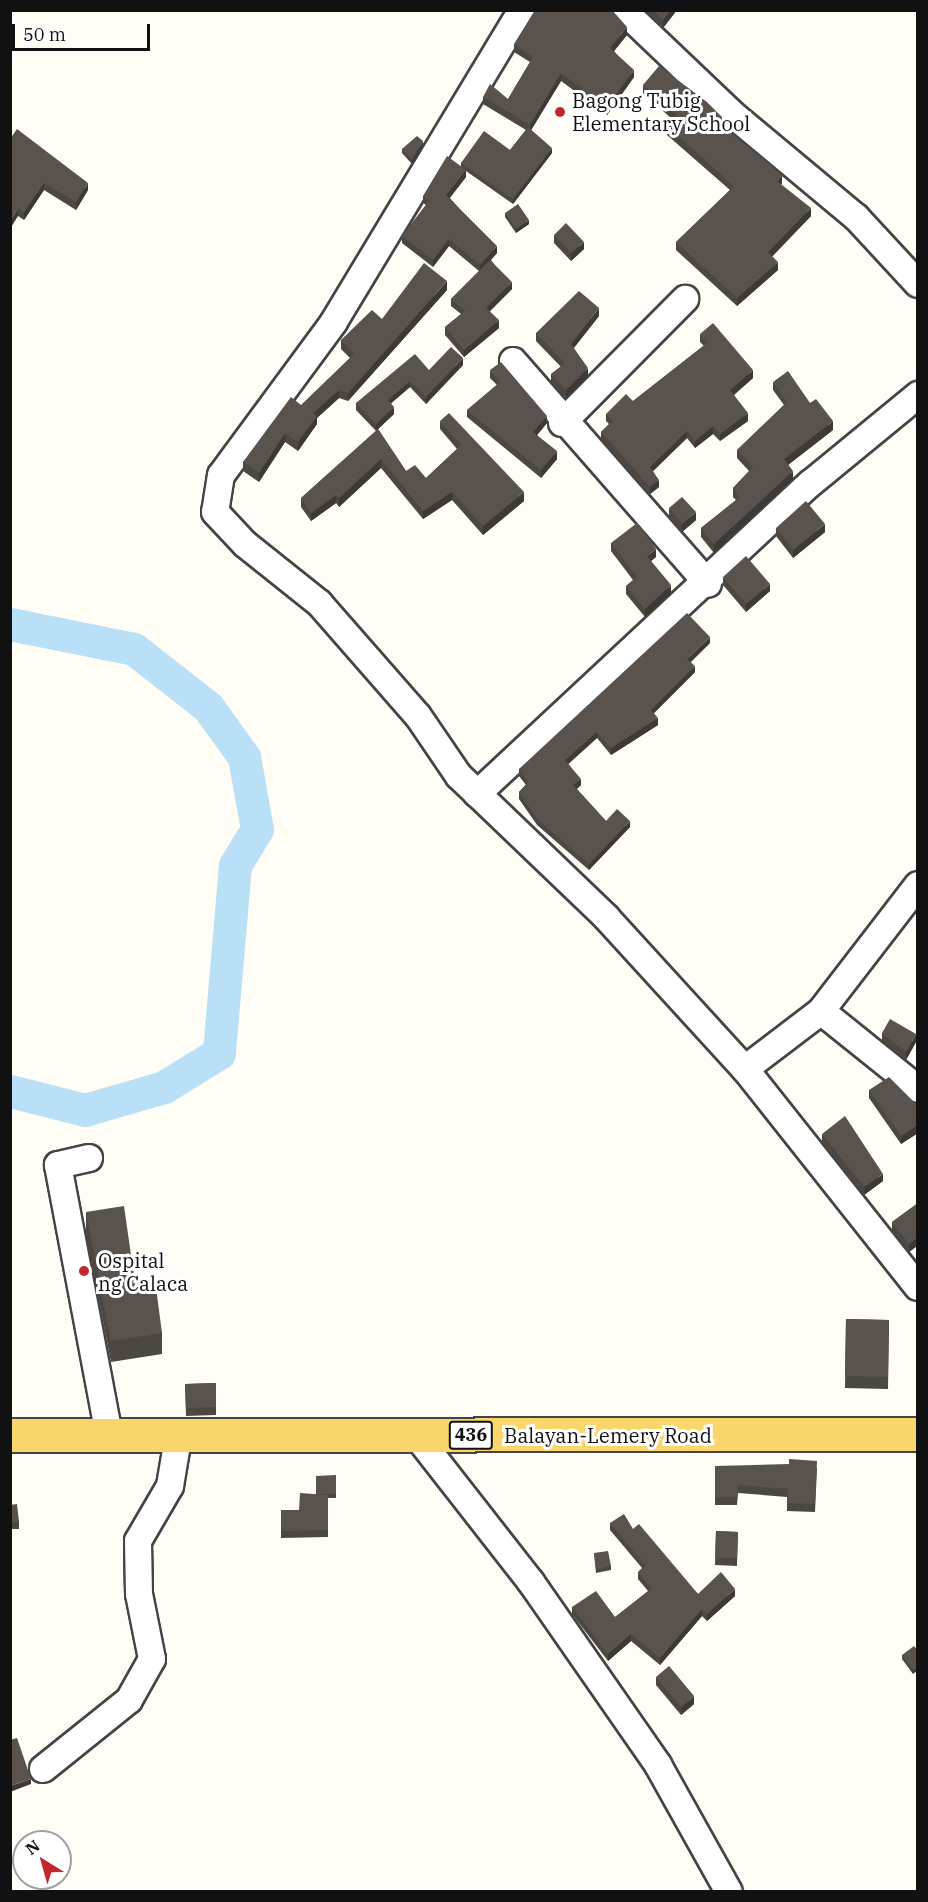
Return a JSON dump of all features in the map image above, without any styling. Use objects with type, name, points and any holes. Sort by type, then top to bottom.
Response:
[{"type":"main road","name":"Balayan-Lemery Road","points":[[17,1435],[179,1433],[918,1434]]},
{"type":"street","points":[[522,10],[334,322],[221,475],[215,512],[244,544],[319,603],[477,794],[606,917],[745,1069],[918,1287]]},
{"type":"street","points":[[623,10],[731,113],[856,218],[918,284]]},
{"type":"street","points":[[562,423],[685,299]]},
{"type":"street","points":[[513,361],[562,423],[708,584]]},
{"type":"street","points":[[477,794],[708,584],[811,483],[918,395]]},
{"type":"street","points":[[745,1069],[821,1011],[918,885]]},
{"type":"street","points":[[821,1011],[918,1089]]},
{"type":"street","points":[[89,1158],[58,1165],[109,1434]]},
{"type":"street","points":[[43,1769],[129,1700],[152,1659],[139,1594],[138,1540],[170,1486],[179,1433]]},
{"type":"street","points":[[416,1435],[531,1582],[651,1755],[729,1892]]},
{"type":"building","points":[[535,10],[612,10],[627,27],[610,48],[634,70],[607,107],[561,73],[530,125],[483,97],[490,84],[508,99],[533,57],[514,44]]},
{"type":"building","points":[[653,10],[671,10],[663,20]]},
{"type":"building","points":[[659,66],[707,102],[722,117],[718,122],[782,175],[777,181],[811,208],[768,252],[778,262],[737,298],[676,242],[734,186],[667,126],[677,115],[643,85]]},
{"type":"building","points":[[528,127],[552,148],[513,199],[461,163],[484,131],[510,150]]},
{"type":"building","points":[[17,129],[88,183],[76,202],[44,183],[24,212],[18,208],[10,221],[10,139]]},
{"type":"building","points":[[417,136],[423,141],[412,160],[402,149]]},
{"type":"building","points":[[447,156],[466,170],[446,195],[497,246],[480,265],[449,239],[433,260],[402,236],[429,201],[423,196]]},
{"type":"building","points":[[518,204],[529,220],[516,229],[505,213]]},
{"type":"building","points":[[566,223],[584,242],[571,253],[554,235]]},
{"type":"building","points":[[490,260],[512,282],[486,308],[499,320],[464,350],[445,327],[465,311],[451,299]]},
{"type":"building","points":[[424,263],[447,281],[348,393],[339,390],[313,413],[317,416],[298,442],[285,433],[259,473],[243,462],[291,397],[301,405],[354,354],[341,340],[372,310],[382,319]]},
{"type":"building","points":[[579,291],[599,308],[571,344],[588,368],[566,390],[551,374],[565,363],[536,333]]},
{"type":"building","points":[[713,323],[753,370],[730,390],[748,413],[720,434],[713,426],[695,441],[687,431],[650,467],[659,480],[650,487],[601,432],[613,421],[606,414],[626,394],[633,401],[708,342],[700,334]]},
{"type":"building","points":[[451,347],[463,358],[426,397],[410,381],[388,400],[394,407],[376,424],[356,403],[415,354],[429,370]]},
{"type":"building","points":[[501,362],[547,416],[533,432],[557,451],[541,470],[467,410],[500,382],[490,370]]},
{"type":"building","points":[[788,371],[810,403],[816,399],[833,421],[784,459],[793,471],[714,544],[701,528],[740,497],[733,488],[753,467],[737,450],[787,402],[773,382]]},
{"type":"building","points":[[449,413],[524,492],[483,526],[452,492],[423,511],[381,459],[339,498],[336,495],[311,513],[301,498],[378,429],[406,471],[415,465],[426,478],[461,445],[440,421]]},
{"type":"building","points":[[682,497],[696,512],[682,524],[669,508]]},
{"type":"building","points":[[806,501],[825,524],[793,550],[776,528]]},
{"type":"building","points":[[637,523],[656,549],[647,556],[671,585],[645,609],[626,586],[637,577],[611,543]]},
{"type":"building","points":[[746,556],[770,584],[746,604],[723,577]]},
{"type":"building","points":[[687,613],[710,637],[687,659],[695,666],[651,710],[658,718],[611,748],[597,732],[565,760],[581,779],[573,785],[606,821],[617,809],[630,821],[589,864],[537,819],[519,792],[528,782],[519,769]]},
{"type":"building","points":[[890,1019],[916,1034],[906,1052],[882,1033]]},
{"type":"building","points":[[889,1077],[918,1106],[918,1125],[901,1136],[869,1090]]},
{"type":"building","points":[[845,1116],[883,1174],[864,1187],[822,1134]]},
{"type":"building","points":[[918,1203],[918,1239],[909,1244],[892,1222]]},
{"type":"building","points":[[124,1206],[135,1283],[155,1280],[162,1333],[111,1341],[86,1212]]},
{"type":"building","points":[[846,1319],[889,1320],[888,1377],[845,1376]]},
{"type":"building","points":[[216,1383],[216,1407],[186,1408],[185,1384]]},
{"type":"building","points":[[789,1459],[817,1461],[815,1504],[787,1503],[788,1489],[738,1485],[737,1497],[715,1497],[715,1466],[789,1464]]},
{"type":"building","points":[[336,1475],[336,1494],[316,1494],[316,1476]]},
{"type":"building","points":[[300,1493],[328,1495],[328,1530],[281,1531],[281,1510],[299,1510]]},
{"type":"building","points":[[17,1504],[19,1522],[10,1523],[10,1505]]},
{"type":"building","points":[[624,1514],[633,1529],[639,1524],[698,1594],[721,1572],[735,1589],[707,1614],[702,1609],[660,1658],[631,1634],[608,1654],[572,1607],[596,1591],[615,1617],[652,1589],[638,1572],[646,1566],[610,1523]]},
{"type":"building","points":[[716,1531],[738,1532],[737,1558],[715,1558]]},
{"type":"building","points":[[608,1551],[611,1566],[596,1569],[594,1553]]},
{"type":"building","points":[[914,1646],[918,1651],[918,1666],[913,1670],[902,1655]]},
{"type":"building","points":[[669,1666],[694,1696],[681,1707],[656,1677]]},
{"type":"building","points":[[17,1738],[31,1779],[10,1786],[10,1740]]},
{"type":"waterway","points":[[10,624],[134,649],[208,707],[244,757],[257,829],[235,865],[219,1053],[164,1087],[85,1110],[10,1091]]},
{"type":"place","name":"Bagong Tubig Elementary School","points":[[560,112]]},
{"type":"place","name":"Ospital ng Calaca","points":[[84,1271]]}]
